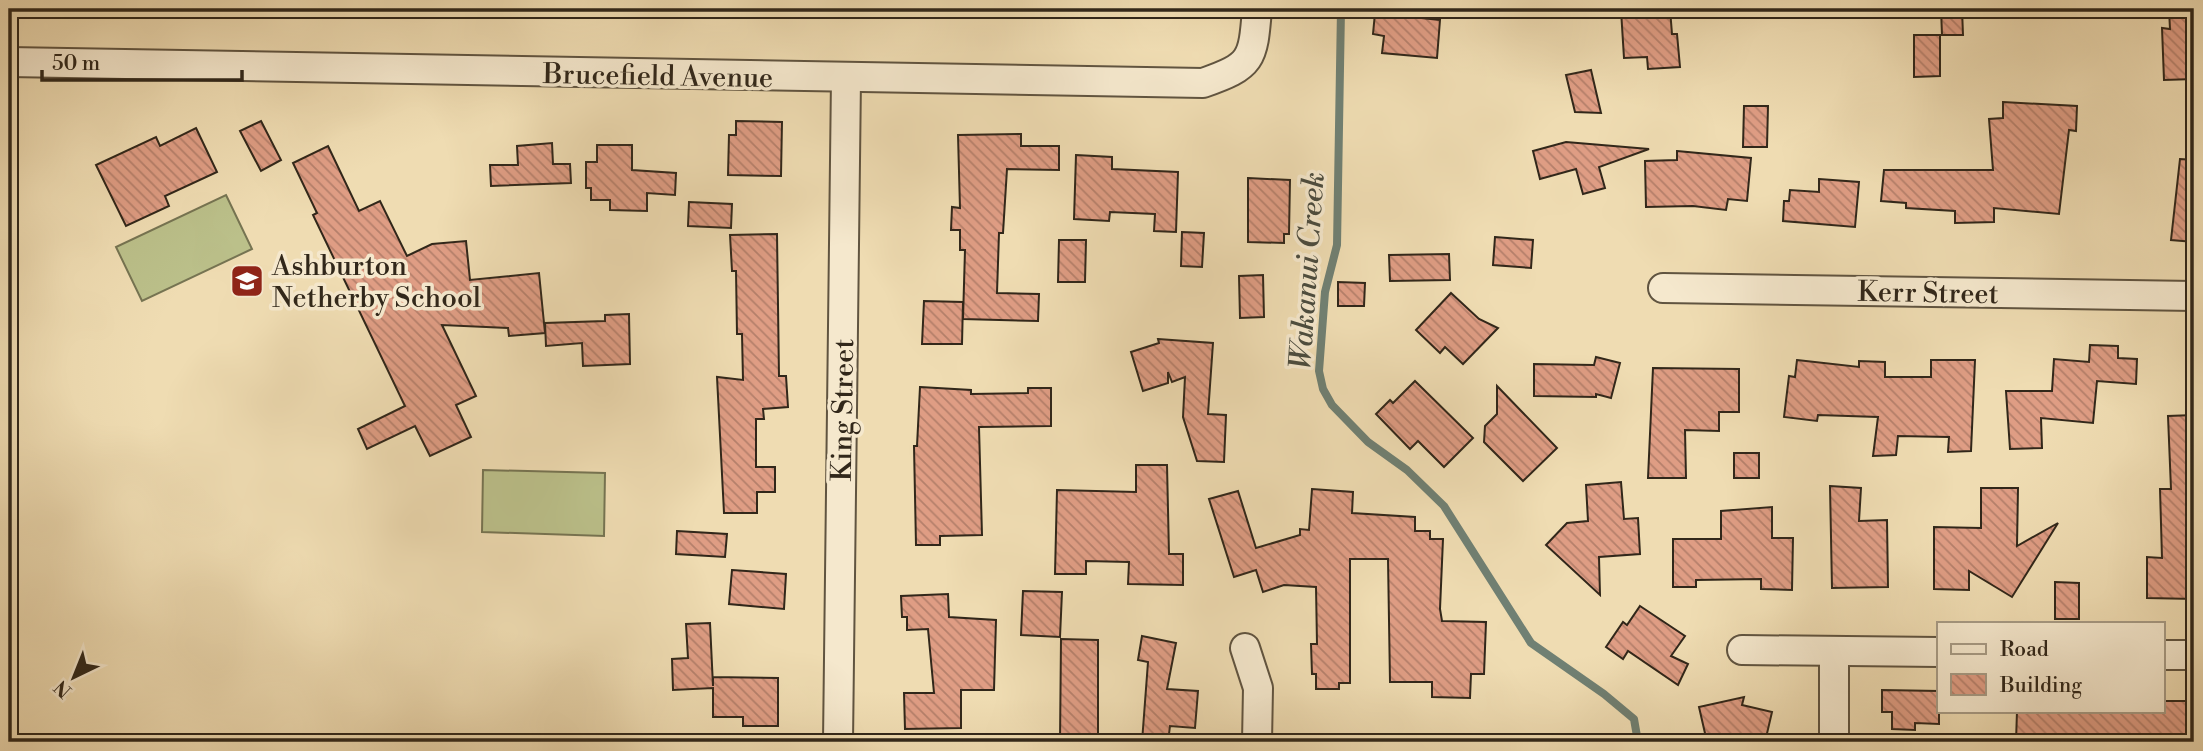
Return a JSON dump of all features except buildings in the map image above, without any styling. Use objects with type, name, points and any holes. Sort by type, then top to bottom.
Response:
[{"type":"street","name":"Brucefield Avenue","points":[[9,62],[1203,83],[1238,71],[1249,58],[1257,9]]},
{"type":"street","name":"King Street","points":[[838,742],[846,78]]},
{"type":"street","name":"Kerr Street","points":[[1663,288],[2194,296]]},
{"type":"street","points":[[1245,648],[1258,688],[1257,742]]},
{"type":"street","points":[[1742,650],[1937,652]]},
{"type":"street","points":[[1834,651],[1834,742]]},
{"type":"street","points":[[2164,655],[2194,655]]},
{"type":"green space","points":[[226,195],[252,249],[142,301],[116,247]]},
{"type":"green space","points":[[483,470],[605,473],[604,536],[482,532]]},
{"type":"waterway","name":"Wakanui Creek","points":[[1341,9],[1337,245],[1325,292],[1319,371],[1323,389],[1332,405],[1368,442],[1407,470],[1444,506],[1531,643],[1604,694],[1634,719],[1638,742]]},
{"type":"place","name":"Ashburton Netherby School","points":[[247,281]]}]
